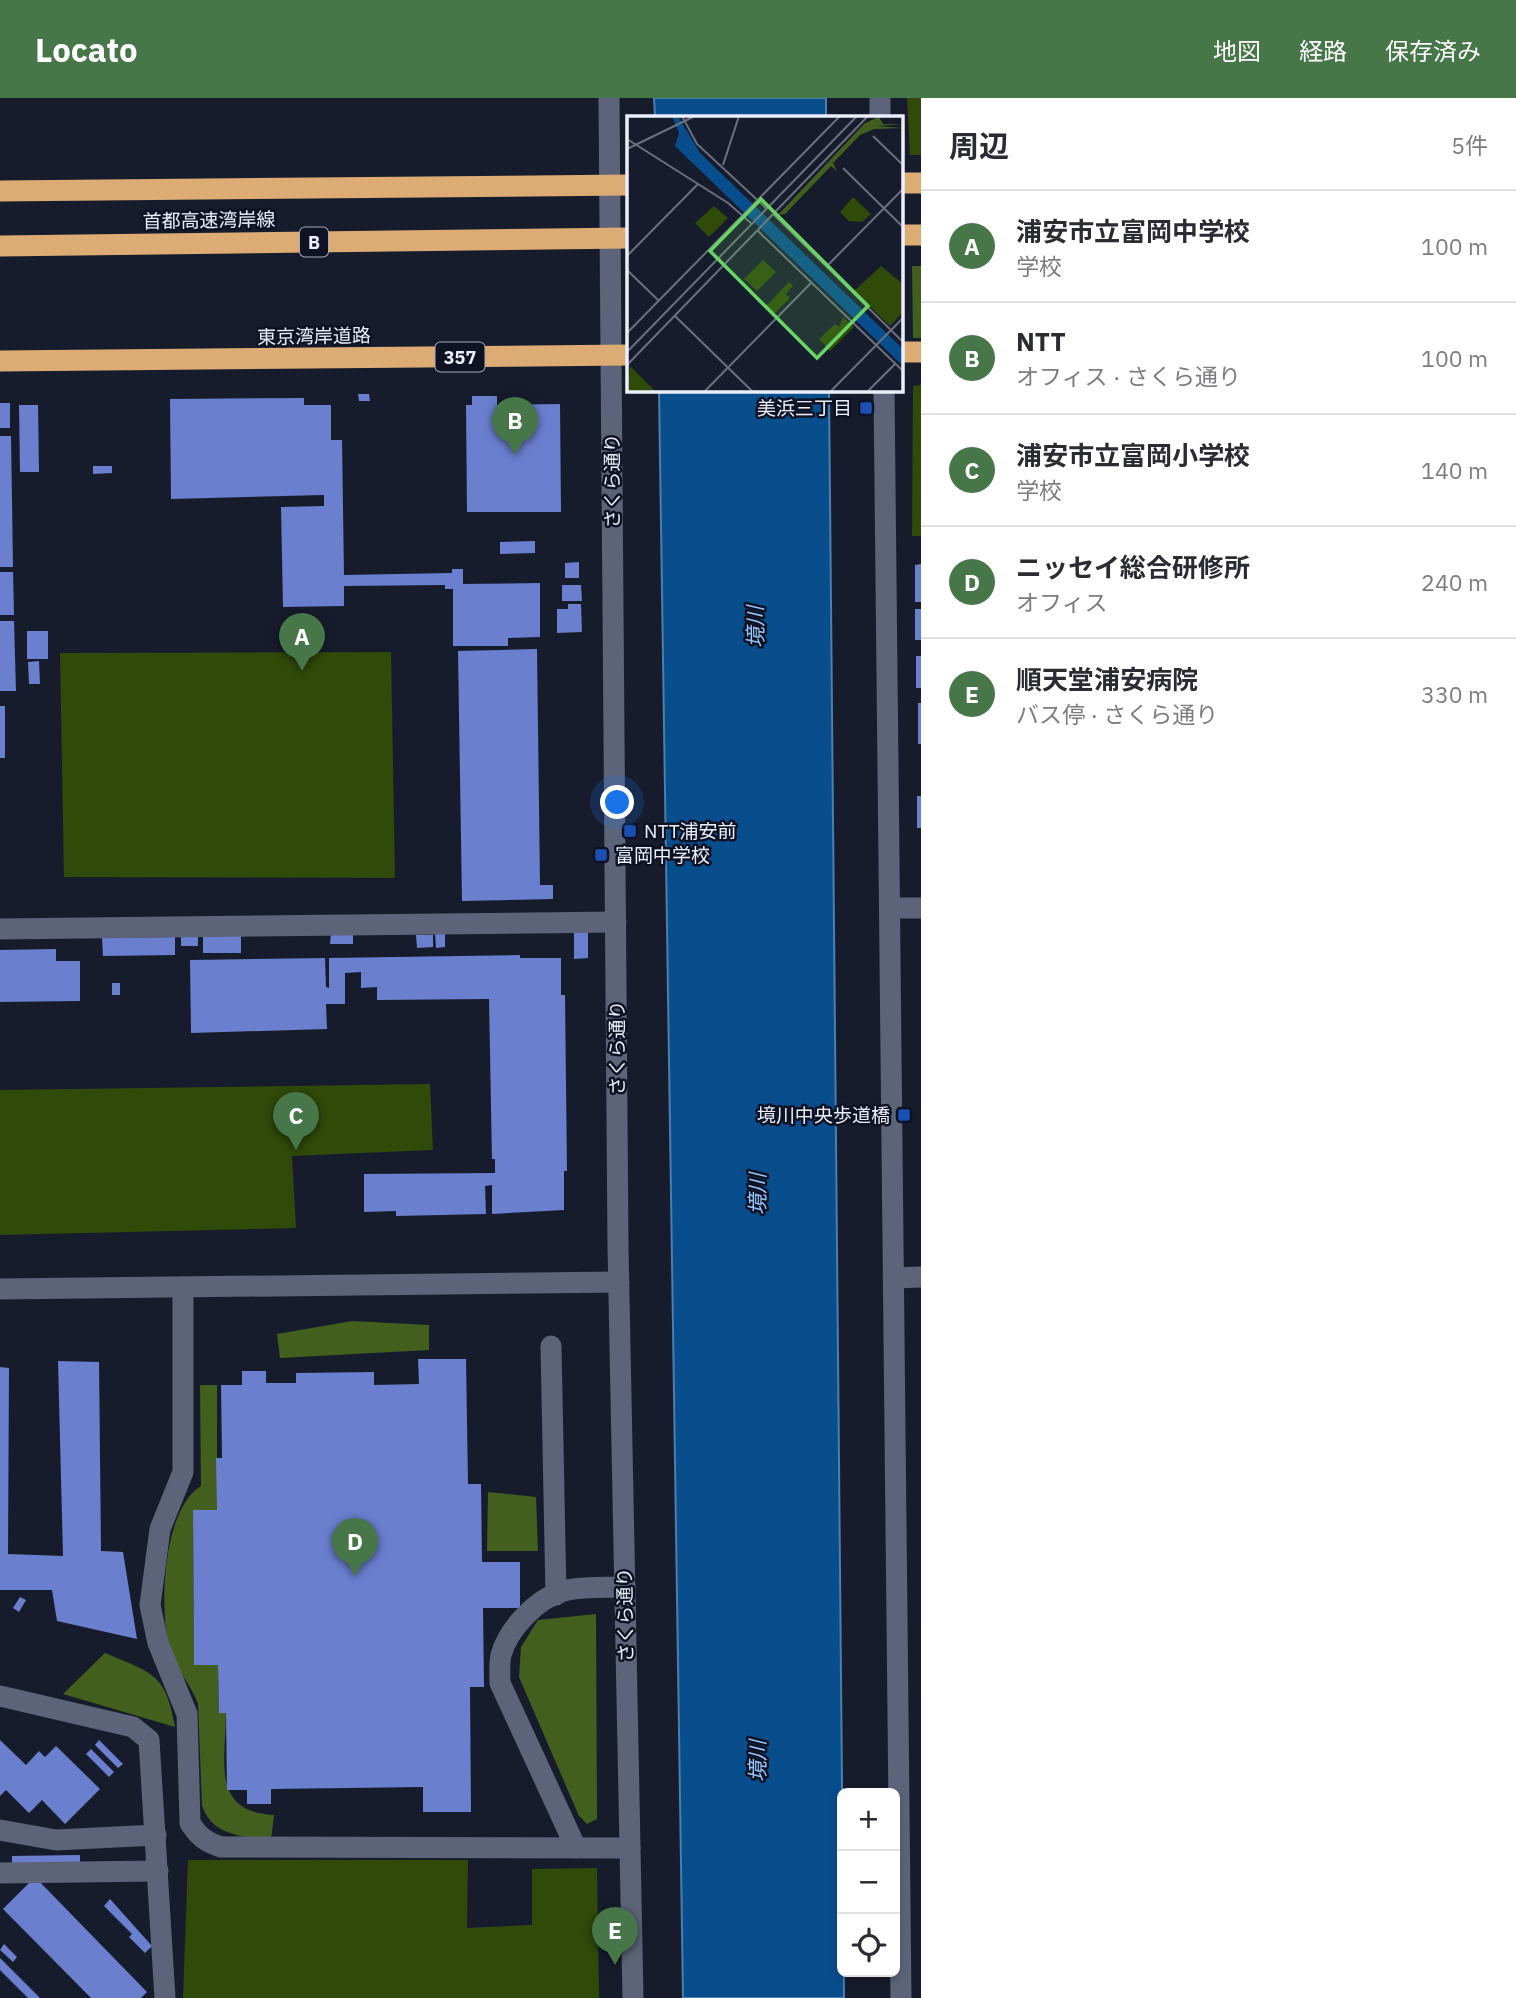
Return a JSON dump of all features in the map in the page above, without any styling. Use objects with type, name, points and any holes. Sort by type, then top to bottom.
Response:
[{"type":"highway","name":"首都高速湾岸線","points":[[0,191],[627,185]]},
{"type":"highway","name":"首都高速湾岸線","points":[[0,246],[627,238]]},
{"type":"highway","name":"東京湾岸道路","points":[[0,361],[627,355]]},
{"type":"street","name":"さくら通り","points":[[609,98],[618,1282],[633,1998]]},
{"type":"street","points":[[880,98],[880,116]]},
{"type":"street","points":[[884,392],[901,1998]]},
{"type":"street","points":[[891,908],[921,908]]},
{"type":"street","points":[[0,929],[616,922]]},
{"type":"street","points":[[894,1278],[921,1278]]},
{"type":"street","points":[[0,1289],[618,1282]]},
{"type":"street","points":[[183,1287],[183,1472],[160,1530],[154,1555],[150,1605],[158,1643],[187,1714],[190,1823],[197,1834],[206,1842],[221,1847],[630,1849]]},
{"type":"street","points":[[551,1346],[556,1595]]},
{"type":"street","points":[[576,1848],[500,1683],[500,1657],[509,1636],[530,1612],[556,1595],[565,1591],[625,1587]]},
{"type":"street","points":[[0,1696],[133,1727],[149,1740],[152,1750],[165,1998]]},
{"type":"street","points":[[0,1830],[56,1840],[156,1835]]},
{"type":"street","points":[[0,1873],[158,1871]]},
{"type":"green space","points":[[907,98],[921,98],[921,155],[910,155]]},
{"type":"green space","points":[[912,266],[921,266],[921,338],[913,338]]},
{"type":"green space","points":[[921,385],[921,536],[912,536],[913,386]]},
{"type":"green space","points":[[391,652],[395,878],[64,877],[60,653]]},
{"type":"green space","points":[[430,1084],[433,1150],[292,1156],[296,1228],[0,1235],[0,1090]]},
{"type":"green space","points":[[352,1321],[429,1325],[429,1350],[280,1358],[277,1334]]},
{"type":"green space","points":[[200,1385],[217,1385],[217,1510],[193,1511],[194,1665],[218,1665],[219,1712],[226,1713],[226,1780],[231,1794],[240,1804],[254,1812],[274,1815],[271,1840],[229,1833],[212,1823],[206,1815],[202,1805],[198,1704],[172,1655],[166,1629],[165,1584],[172,1536],[188,1498],[201,1486]]},
{"type":"green space","points":[[488,1492],[536,1497],[538,1551],[487,1551]]},
{"type":"green space","points":[[596,1614],[597,1819],[587,1824],[579,1816],[519,1677],[521,1647],[538,1620]]},
{"type":"green space","points":[[105,1653],[154,1677],[167,1695],[175,1727],[63,1694]]},
{"type":"green space","points":[[188,1860],[468,1860],[467,1928],[532,1925],[532,1869],[597,1868],[599,1998],[183,1998]]},
{"type":"water","points":[[654,98],[826,98],[826,116],[655,116]]},
{"type":"water","name":"境川","points":[[659,392],[829,392],[842,1788],[837,1788],[837,1977],[844,1977],[844,1998],[683,1998]]},
{"type":"building","points":[[358,394],[369,394],[370,401],[359,401]]},
{"type":"building","points":[[472,396],[497,396],[497,405],[560,404],[561,512],[467,512],[466,405],[472,405]]},
{"type":"building","points":[[304,398],[304,405],[331,405],[331,440],[342,440],[344,575],[452,573],[452,569],[463,569],[463,584],[540,583],[540,637],[508,638],[508,646],[453,646],[453,589],[445,589],[445,585],[344,586],[344,606],[283,607],[281,507],[324,506],[324,495],[171,499],[170,399]]},
{"type":"building","points":[[0,403],[10,403],[10,428],[0,428]]},
{"type":"building","points":[[19,405],[38,405],[39,472],[20,472]]},
{"type":"building","points":[[0,436],[11,436],[13,567],[0,567]]},
{"type":"building","points":[[93,466],[112,466],[112,473],[93,474]]},
{"type":"building","points":[[535,541],[535,553],[500,554],[500,542]]},
{"type":"building","points":[[579,562],[579,578],[565,578],[565,563]]},
{"type":"building","points":[[921,564],[921,602],[915,602],[915,565]]},
{"type":"building","points":[[0,572],[13,572],[14,615],[0,615]]},
{"type":"building","points":[[562,585],[581,585],[582,601],[562,601]]},
{"type":"building","points":[[568,604],[581,604],[582,632],[557,633],[557,609],[568,609]]},
{"type":"building","points":[[915,609],[921,609],[921,640],[915,640]]},
{"type":"building","points":[[0,621],[14,621],[16,691],[0,691]]},
{"type":"building","points":[[27,631],[48,631],[48,659],[27,659]]},
{"type":"building","points":[[537,649],[540,885],[553,885],[553,899],[462,901],[458,651]]},
{"type":"building","points":[[916,656],[921,656],[921,688],[916,688]]},
{"type":"building","points":[[39,661],[40,684],[29,684],[28,662]]},
{"type":"building","points":[[918,703],[921,703],[921,744],[918,744]]},
{"type":"building","points":[[0,706],[5,706],[5,758],[0,758]]},
{"type":"building","points":[[917,796],[921,796],[921,828],[917,828]]},
{"type":"building","points":[[574,930],[588,930],[588,958],[574,959]]},
{"type":"building","points":[[331,932],[353,932],[353,944],[330,944]]},
{"type":"building","points":[[435,932],[445,932],[445,947],[436,948]]},
{"type":"building","points":[[203,935],[241,935],[241,953],[203,953]]},
{"type":"building","points":[[416,935],[433,935],[433,947],[417,948]]},
{"type":"building","points":[[175,937],[175,955],[103,956],[102,938]]},
{"type":"building","points":[[181,937],[198,937],[198,946],[181,946]]},
{"type":"building","points":[[56,949],[56,961],[80,961],[80,1001],[0,1002],[0,950]]},
{"type":"building","points":[[520,955],[520,958],[561,958],[561,995],[565,995],[567,1171],[564,1171],[564,1210],[492,1214],[492,1185],[485,1186],[486,1214],[396,1216],[396,1211],[364,1212],[364,1174],[495,1173],[495,1159],[492,1159],[489,999],[377,1000],[377,987],[361,988],[361,972],[345,973],[345,1004],[326,1004],[327,1029],[191,1033],[190,960],[325,958],[326,987],[329,988],[329,958]]},
{"type":"building","points":[[112,983],[120,983],[120,995],[112,995]]},
{"type":"building","points":[[418,1359],[466,1359],[468,1484],[481,1484],[482,1562],[520,1562],[520,1608],[483,1608],[484,1687],[470,1687],[471,1812],[423,1812],[423,1787],[271,1789],[271,1804],[247,1804],[247,1790],[227,1790],[226,1713],[219,1713],[218,1665],[194,1665],[193,1510],[217,1510],[216,1458],[222,1458],[221,1385],[242,1385],[242,1371],[266,1371],[266,1383],[296,1383],[296,1373],[374,1372],[374,1385],[419,1384]]},
{"type":"building","points":[[58,1361],[99,1362],[101,1551],[123,1552],[137,1639],[57,1621],[52,1590],[0,1590],[0,1367],[9,1368],[8,1554],[63,1556]]},
{"type":"building","points":[[20,1597],[26,1600],[19,1612],[13,1608]]},
{"type":"building","points":[[0,1740],[26,1765],[39,1751],[45,1757],[56,1746],[100,1789],[65,1824],[42,1800],[29,1813],[6,1790],[0,1796]]},
{"type":"building","points":[[99,1740],[123,1764],[118,1768],[95,1745]]},
{"type":"building","points":[[91,1749],[114,1772],[109,1777],[86,1754]]},
{"type":"building","points":[[80,1855],[80,1864],[12,1865],[12,1856]]},
{"type":"building","points":[[35,1877],[147,1992],[141,1998],[91,1998],[3,1909]]},
{"type":"building","points":[[110,1899],[152,1946],[145,1953],[129,1937],[132,1934],[104,1906]]},
{"type":"building","points":[[4,1944],[17,1957],[13,1962],[0,1950]]},
{"type":"building","points":[[0,1958],[40,1998],[28,1998],[0,1970]]},
{"type":"place","name":"美浜三丁目","points":[[866,408]]},
{"type":"place","name":"NTT","points":[[515,455]]},
{"type":"place","name":"浦安市立富岡中学校","points":[[302,671]]},
{"type":"place","name":"NTT浦安前","points":[[630,831]]},
{"type":"place","name":"富岡中学校","points":[[601,855]]},
{"type":"place","name":"境川中央歩道橋","points":[[904,1115]]},
{"type":"place","name":"浦安市立富岡小学校","points":[[296,1150]]},
{"type":"place","name":"ニッセイ総合研修所","points":[[355,1576]]},
{"type":"place","name":"順天堂浦安病院","points":[[615,1965]]}]
